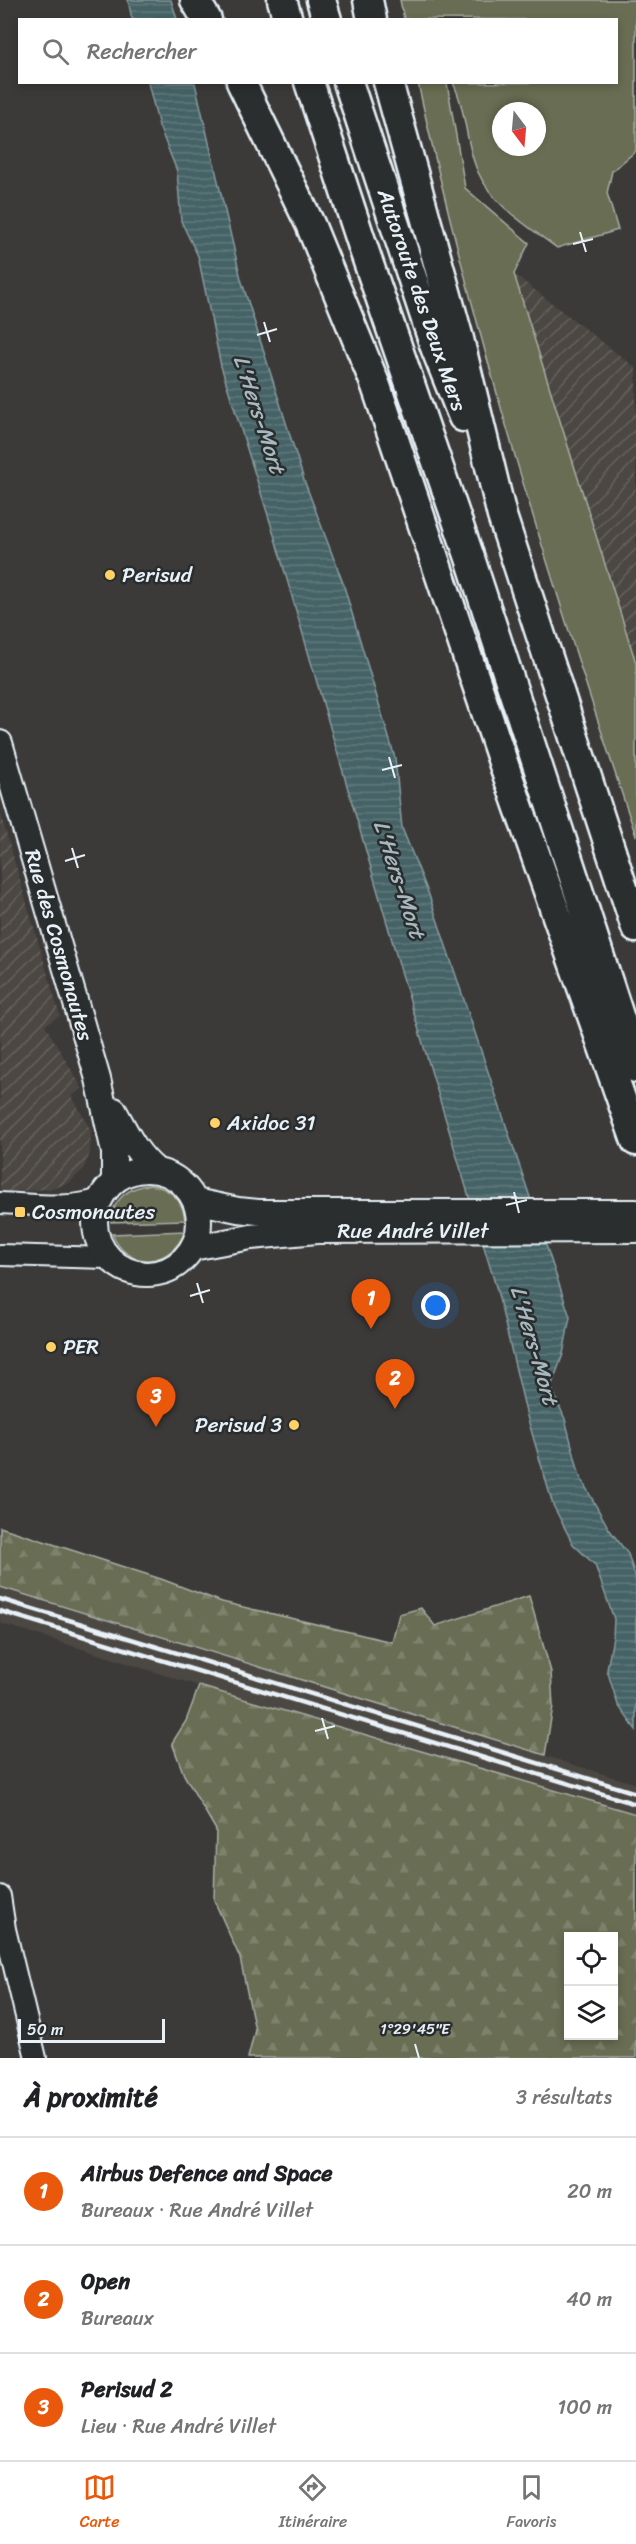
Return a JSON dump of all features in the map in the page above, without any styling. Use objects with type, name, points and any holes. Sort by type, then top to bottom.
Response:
[{"type":"highway","points":[[195,0],[206,18]]},
{"type":"highway","points":[[282,0],[287,18]]},
{"type":"highway","points":[[321,0],[326,18]]},
{"type":"highway","points":[[368,0],[372,18]]},
{"type":"highway","points":[[387,0],[390,18]]},
{"type":"highway","points":[[242,84],[278,155],[318,244],[376,386],[502,759],[636,1140]]},
{"type":"highway","points":[[310,84],[365,253],[474,569],[636,1068]]},
{"type":"highway","name":"Autoroute des Deux Mers","points":[[349,84],[435,347],[502,516]]},
{"type":"highway","points":[[389,84],[430,241],[459,339],[502,516],[636,928]]},
{"type":"highway","points":[[402,84],[417,185]]},
{"type":"main road","name":"Rue des Cosmonautes","points":[[0,742],[98,1079],[114,1152],[107,1190]]},
{"type":"main road","name":"Rue des Cosmonautes","points":[[98,1079],[132,1145],[156,1170]]},
{"type":"main road","points":[[141,1170],[156,1170],[179,1181],[195,1201],[199,1226],[192,1248],[183,1260],[170,1269],[155,1274],[139,1274],[124,1269],[108,1258],[99,1244],[94,1228],[95,1213],[107,1190],[127,1174],[141,1170]]},
{"type":"main road","name":"Rue André Villet","points":[[195,1201],[258,1212],[421,1220],[578,1221],[636,1230]]},
{"type":"main road","name":"Rue André Villet","points":[[578,1221],[636,1212]]},
{"type":"main road","name":"Rue André Villet","points":[[192,1248],[277,1234],[421,1220]]},
{"type":"street","points":[[0,1203],[64,1205],[89,1203],[107,1190]]},
{"type":"street","points":[[0,1255],[108,1258]]},
{"type":"street","points":[[0,1896],[2,1930],[36,2058]]},
{"type":"shaded area","points":[[514,274],[636,368],[636,663]]},
{"type":"shaded area","points":[[0,812],[60,1016],[45,1025],[82,1088],[72,1096],[91,1131],[90,1153],[83,1170],[70,1182],[53,1189],[0,1192]]},
{"type":"shaded area","points":[[0,1587],[636,1784],[636,1814],[199,1686],[0,1623]]},
{"type":"green space","points":[[400,0],[636,0],[636,151],[612,171],[607,193],[618,230],[557,248],[512,215],[493,195],[478,172],[453,84],[618,84],[618,18],[404,18]]},
{"type":"green space","points":[[418,84],[447,84],[465,188],[529,243],[514,274],[636,663],[636,836],[545,556],[517,462],[440,178]]},
{"type":"green space","points":[[141,1186],[163,1188],[174,1195],[181,1206],[185,1220],[111,1222],[114,1207],[122,1196]]},
{"type":"green space","points":[[185,1231],[170,1252],[160,1258],[149,1260],[138,1259],[128,1254],[119,1246],[112,1234]]},
{"type":"green space","points":[[0,1527],[161,1579],[222,1602],[392,1642],[399,1614],[421,1608],[435,1626],[529,1596],[551,1672],[553,1706],[545,1755],[0,1587]]},
{"type":"green space","points":[[199,1686],[636,1814],[636,2058],[248,2058],[255,2030],[240,1958],[214,1900],[216,1830],[184,1775],[172,1743],[186,1721]]},
{"type":"water","points":[[128,0],[171,0],[177,18],[132,18]]},
{"type":"water","name":"L'Hers-Mort","points":[[148,84],[195,84],[241,279],[304,480],[343,583],[395,758],[402,828],[429,895],[570,1317],[563,1354],[551,1387],[565,1419],[580,1477],[609,1529],[628,1554],[636,1579],[636,1730],[618,1705],[607,1670],[614,1619],[595,1565],[573,1544],[553,1505],[527,1416],[497,1290],[272,528],[221,366],[198,256],[181,221],[177,171],[159,126]]},
{"type":"railway","points":[[0,1599],[636,1793]]},
{"type":"railway","points":[[0,1611],[636,1804]]},
{"type":"place","name":"Perisud","points":[[110,575]]},
{"type":"place","name":"Axidoc 31","points":[[215,1123]]},
{"type":"place","name":"Cosmonautes","points":[[20,1212]]},
{"type":"place","name":"Airbus Defence and Space","points":[[371,1329]]},
{"type":"place","name":"PER","points":[[51,1347]]},
{"type":"place","name":"Open","points":[[395,1409]]},
{"type":"place","name":"Perisud 3","points":[[294,1425]]},
{"type":"place","name":"Perisud 2","points":[[156,1427]]}]
